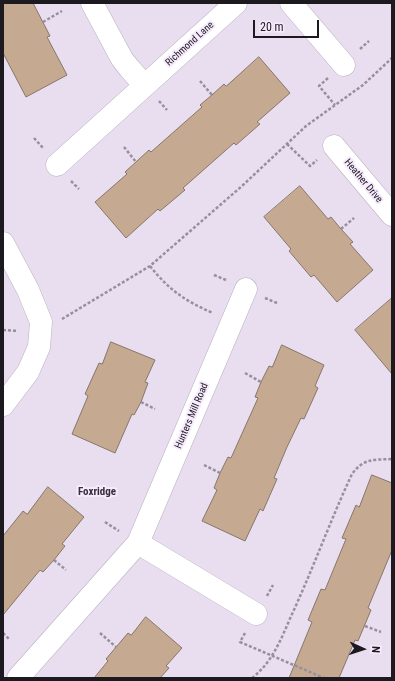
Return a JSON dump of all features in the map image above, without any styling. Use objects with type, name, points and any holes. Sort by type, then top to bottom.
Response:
[{"type":"street","points":[[92,3],[122,59],[144,85]]},
{"type":"street","name":"Richmond Lane","points":[[57,164],[236,3]]},
{"type":"street","points":[[291,3],[344,65]]},
{"type":"street","name":"Heather Drive","points":[[334,146],[392,215]]},
{"type":"street","points":[[3,243],[28,290],[41,322],[39,347],[28,372],[3,405]]},
{"type":"street","name":"Hunters Mill Road","points":[[18,678],[132,539],[246,289]]},
{"type":"street","points":[[132,539],[256,614]]},
{"type":"path","points":[[43,22],[62,11]]},
{"type":"path","points":[[40,332],[150,266],[242,186],[306,126],[363,85],[392,58]]},
{"type":"path","points":[[200,81],[212,95]]},
{"type":"path","points":[[319,86],[335,105]]},
{"type":"path","points":[[287,144],[310,166]]},
{"type":"path","points":[[124,147],[136,162]]},
{"type":"path","points":[[341,229],[354,218]]},
{"type":"path","points":[[150,266],[162,282],[181,297],[205,309]]},
{"type":"path","points":[[245,373],[261,382]]},
{"type":"path","points":[[141,402],[155,409]]},
{"type":"path","points":[[252,678],[272,656],[305,586],[352,474],[358,466],[364,462],[392,459]]},
{"type":"path","points":[[204,465],[220,473]]},
{"type":"path","points":[[105,522],[132,539]]},
{"type":"path","points":[[54,560],[66,570]]},
{"type":"path","points":[[365,626],[381,632]]},
{"type":"path","points":[[3,633],[9,639]]},
{"type":"path","points":[[100,633],[116,647]]},
{"type":"path","points":[[240,642],[324,678]]},
{"type":"building","points":[[3,3],[33,3],[50,36],[47,37],[67,75],[26,97],[3,53]]},
{"type":"building","points":[[259,57],[290,93],[257,122],[260,124],[236,145],[234,143],[183,188],[185,190],[160,211],[158,209],[126,238],[95,202],[127,174],[125,172],[149,150],[151,152],[202,107],[200,105],[224,84],[226,86]]},
{"type":"building","points":[[300,186],[328,219],[331,217],[353,242],[350,244],[373,270],[337,302],[314,275],[311,277],[289,251],[291,249],[264,217]]},
{"type":"building","points":[[392,298],[392,374],[355,330]]},
{"type":"building","points":[[111,342],[155,360],[145,382],[148,383],[141,402],[134,415],[132,414],[115,453],[72,434],[88,396],[85,394],[99,363],[102,364]]},
{"type":"building","points":[[282,345],[324,365],[315,386],[318,388],[304,419],[301,418],[287,447],[274,478],[277,479],[263,511],[260,509],[245,541],[202,521],[217,490],[214,488],[220,473],[228,457],[231,458],[258,398],[255,397],[261,382],[269,366],[272,367]]},
{"type":"building","points":[[372,475],[392,483],[392,550],[368,608],[371,610],[358,641],[355,640],[339,678],[289,678],[312,622],[308,620],[321,589],[325,590],[346,539],[342,538],[356,505],[359,507]]},
{"type":"building","points":[[48,487],[84,517],[62,544],[65,546],[54,560],[43,572],[40,570],[3,615],[3,536],[23,511],[27,514]]},
{"type":"building","points":[[146,617],[182,648],[166,666],[169,668],[160,678],[94,678],[108,661],[106,659],[128,633],[131,635]]},
{"type":"district","name":"Foxridge","points":[[97,492]]}]
